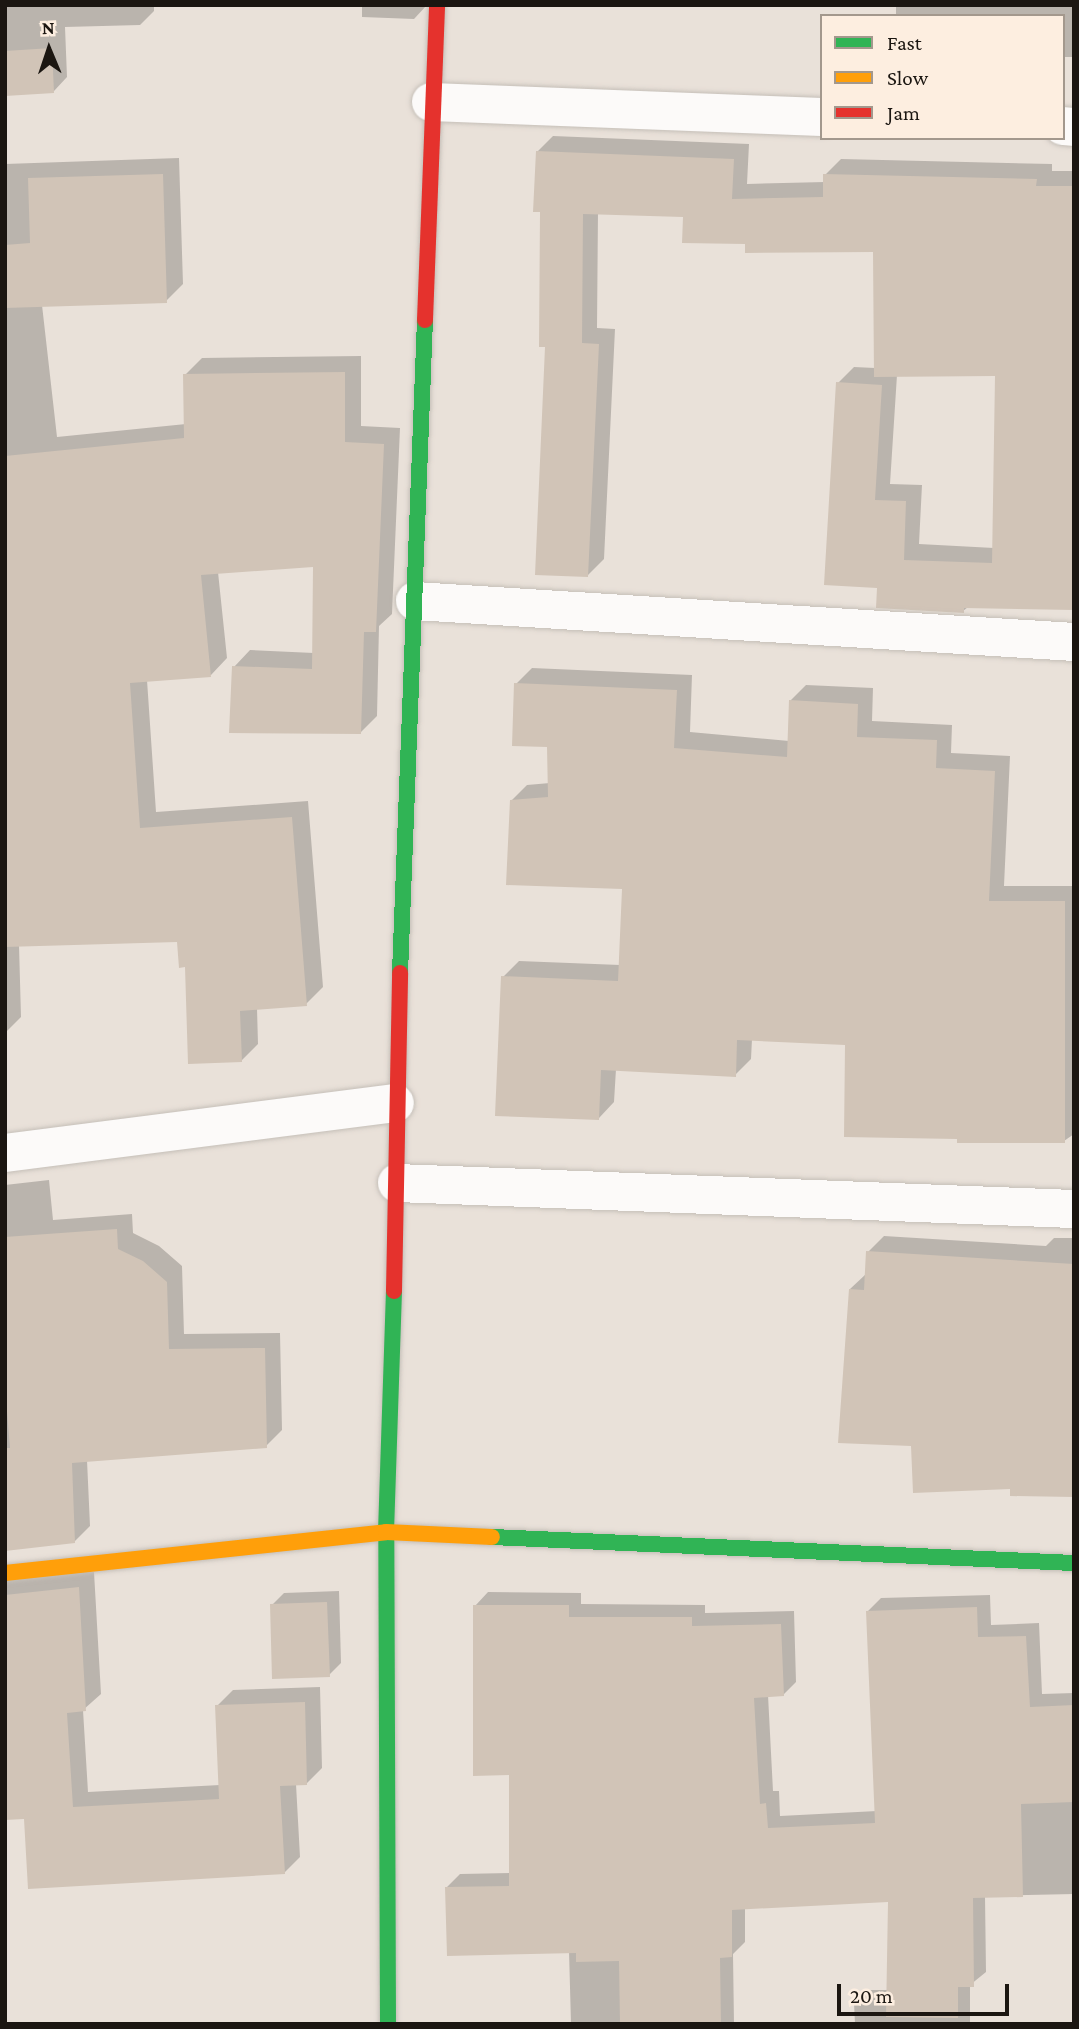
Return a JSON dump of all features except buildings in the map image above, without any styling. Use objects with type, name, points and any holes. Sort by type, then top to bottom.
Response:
[{"type":"street","points":[[388,2024],[386,1532],[397,1183],[395,1103],[437,5]]},
{"type":"street","points":[[432,102],[820,117]]},
{"type":"street","points":[[415,601],[1074,642]]},
{"type":"street","points":[[5,1153],[395,1103]]},
{"type":"street","points":[[397,1183],[1074,1209]]},
{"type":"street","points":[[5,1573],[386,1532],[1074,1563]]},
{"type":"traffic: fast","points":[[400,973],[425,320]]},
{"type":"traffic: fast","points":[[388,2024],[386,1532],[394,1291]]},
{"type":"traffic: fast","points":[[492,1537],[1074,1563]]},
{"type":"traffic: slow","points":[[5,1573],[386,1532],[492,1537]]},
{"type":"traffic: jam","points":[[425,320],[437,5]]},
{"type":"traffic: jam","points":[[394,1291],[400,973]]}]
